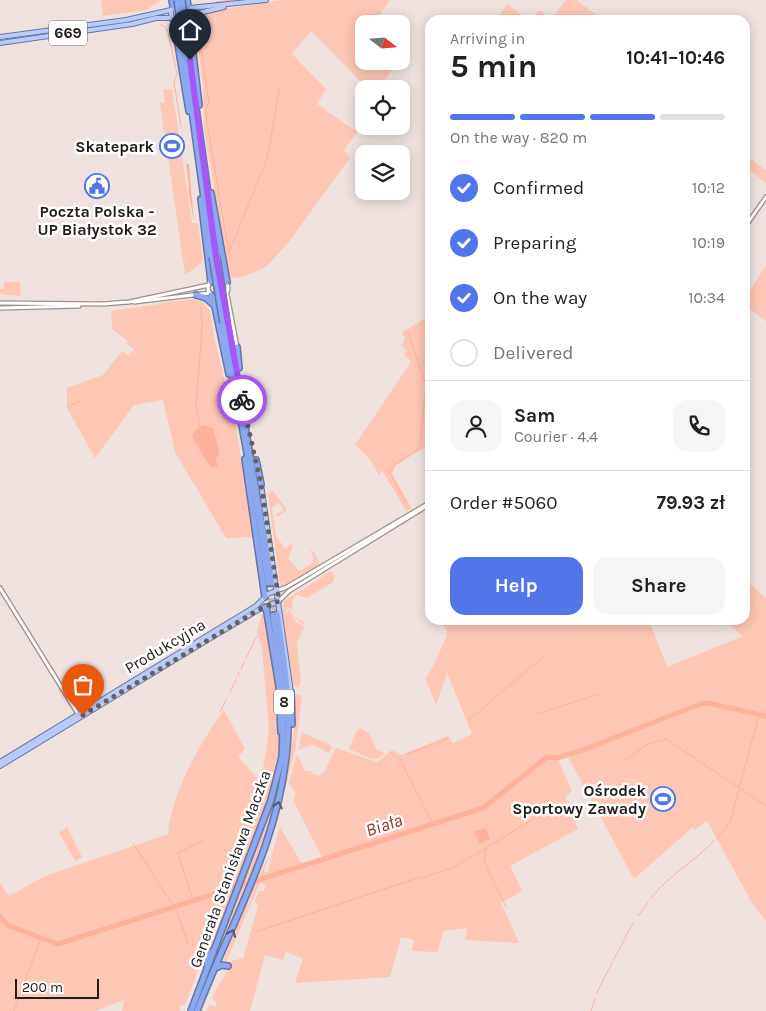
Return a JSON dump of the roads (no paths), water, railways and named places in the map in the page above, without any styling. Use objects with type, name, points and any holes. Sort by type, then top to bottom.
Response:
[{"type":"highway","points":[[172,0],[172,8]]},
{"type":"highway","points":[[176,0],[199,126],[214,257]]},
{"type":"highway","points":[[182,0],[194,133],[202,186],[239,397],[261,484]]},
{"type":"highway","points":[[190,17],[198,93],[199,126]]},
{"type":"highway","points":[[173,19],[186,98],[194,133]]},
{"type":"highway","points":[[204,166],[214,207],[227,282]]},
{"type":"highway","points":[[202,186],[201,209],[210,284]]},
{"type":"highway","points":[[210,294],[215,308],[225,360],[239,397]]},
{"type":"highway","points":[[196,295],[209,300],[215,308]]},
{"type":"highway","points":[[237,347],[239,397],[246,466],[265,597]]},
{"type":"highway","points":[[244,440],[270,583],[247,429]]},
{"type":"highway","points":[[266,607],[278,677],[281,729],[280,759],[274,789]]},
{"type":"highway","name":"Generała Stanisława Maczka","points":[[191,1011],[274,789],[282,757],[284,721],[282,676],[275,615],[288,704],[288,746],[284,776],[270,833],[250,888],[197,1011]]},
{"type":"highway","points":[[284,776],[291,741],[291,692]]},
{"type":"highway","points":[[216,969],[220,964],[227,965],[222,960],[223,954]]},
{"type":"main road","points":[[213,8],[179,3],[172,8],[173,19],[180,23],[213,8],[266,0]]},
{"type":"main road","points":[[188,5],[190,17]]},
{"type":"main road","name":"669","points":[[1,43],[127,22],[172,8]]},
{"type":"main road","name":"669","points":[[1,37],[156,18],[173,19]]},
{"type":"main road","points":[[1,37],[1,43]]},
{"type":"main road","points":[[261,484],[278,590],[291,692]]},
{"type":"main road","name":"Produkcyjna","points":[[0,766],[213,634],[278,590]]},
{"type":"main road","points":[[265,597],[266,607]]},
{"type":"main road","name":"Produkcyjna","points":[[213,634],[279,601]]},
{"type":"main road","name":"Produkcyjna","points":[[0,762],[41,739]]},
{"type":"street","points":[[750,220],[766,197]]},
{"type":"street","points":[[129,302],[210,284],[217,278],[227,282],[227,294],[237,347]]},
{"type":"street","points":[[210,284],[210,294]]},
{"type":"street","points":[[0,308],[129,302],[210,294],[220,298],[227,294]]},
{"type":"street","points":[[0,303],[84,305]]},
{"type":"street","points":[[278,590],[285,588],[425,506]]},
{"type":"street","points":[[279,601],[290,591],[405,518]]},
{"type":"street","points":[[0,588],[80,715]]},
{"type":"waterway","points":[[216,2],[232,0]]},
{"type":"waterway","points":[[202,5],[211,3]]},
{"type":"waterway","points":[[198,28],[197,20],[202,18],[202,15]]},
{"type":"waterway","points":[[160,25],[164,26],[168,32],[177,74],[174,82],[181,126]]},
{"type":"waterway","points":[[198,31],[209,102],[206,109],[206,117],[229,254]]},
{"type":"waterway","points":[[229,252],[267,159],[280,87]]},
{"type":"waterway","points":[[200,428],[196,407],[202,326],[201,307]]},
{"type":"waterway","points":[[408,332],[425,383]]},
{"type":"waterway","points":[[420,367],[425,362]]},
{"type":"waterway","points":[[420,443],[425,396]]},
{"type":"waterway","points":[[67,407],[80,401]]},
{"type":"waterway","points":[[406,503],[389,471],[394,465],[419,449],[420,445]]},
{"type":"waterway","points":[[246,658],[257,636]]},
{"type":"waterway","points":[[267,640],[274,674],[279,749]]},
{"type":"waterway","points":[[468,721],[544,656]]},
{"type":"waterway","points":[[241,669],[244,662]]},
{"type":"waterway","points":[[238,676],[239,672]]},
{"type":"waterway","points":[[230,692],[236,679]]},
{"type":"waterway","points":[[536,714],[600,694]]},
{"type":"waterway","points":[[220,712],[227,698]]},
{"type":"waterway","name":"Biała","points":[[0,917],[9,926],[58,944],[483,808],[547,757],[557,758],[583,750],[700,704],[708,703],[766,716]]},
{"type":"waterway","points":[[718,837],[730,822],[759,715]]},
{"type":"waterway","points":[[436,744],[448,738]]},
{"type":"waterway","points":[[624,761],[648,744],[666,739],[766,806]]},
{"type":"waterway","points":[[407,754],[434,744]]},
{"type":"waterway","points":[[391,753],[400,759]]},
{"type":"waterway","points":[[401,761],[433,824]]},
{"type":"waterway","points":[[475,855],[541,814]]},
{"type":"waterway","points":[[193,901],[178,853],[203,840]]},
{"type":"waterway","points":[[651,898],[666,882],[715,840]]},
{"type":"waterway","points":[[133,843],[174,907]]},
{"type":"waterway","points":[[486,848],[484,861],[506,907]]},
{"type":"waterway","points":[[418,879],[454,867],[471,857]]},
{"type":"waterway","points":[[354,899],[415,879]]},
{"type":"waterway","points":[[255,932],[352,900]]},
{"type":"waterway","points":[[638,916],[648,902]]},
{"type":"waterway","points":[[175,907],[188,944]]},
{"type":"waterway","points":[[613,961],[633,923]]},
{"type":"waterway","points":[[14,1011],[41,938]]},
{"type":"waterway","points":[[596,994],[612,963]]},
{"type":"waterway","points":[[591,1011],[595,999]]},
{"type":"tunnel","points":[[268,583],[273,615]]},
{"type":"tunnel","points":[[272,583],[277,614]]},
{"type":"place","name":"Skatepark","points":[[172,146]]},
{"type":"place","name":"Poczta Polska - UP Białystok 32","points":[[97,186]]},
{"type":"place","name":"Ośrodek Sportowy Zawady","points":[[663,799]]}]
